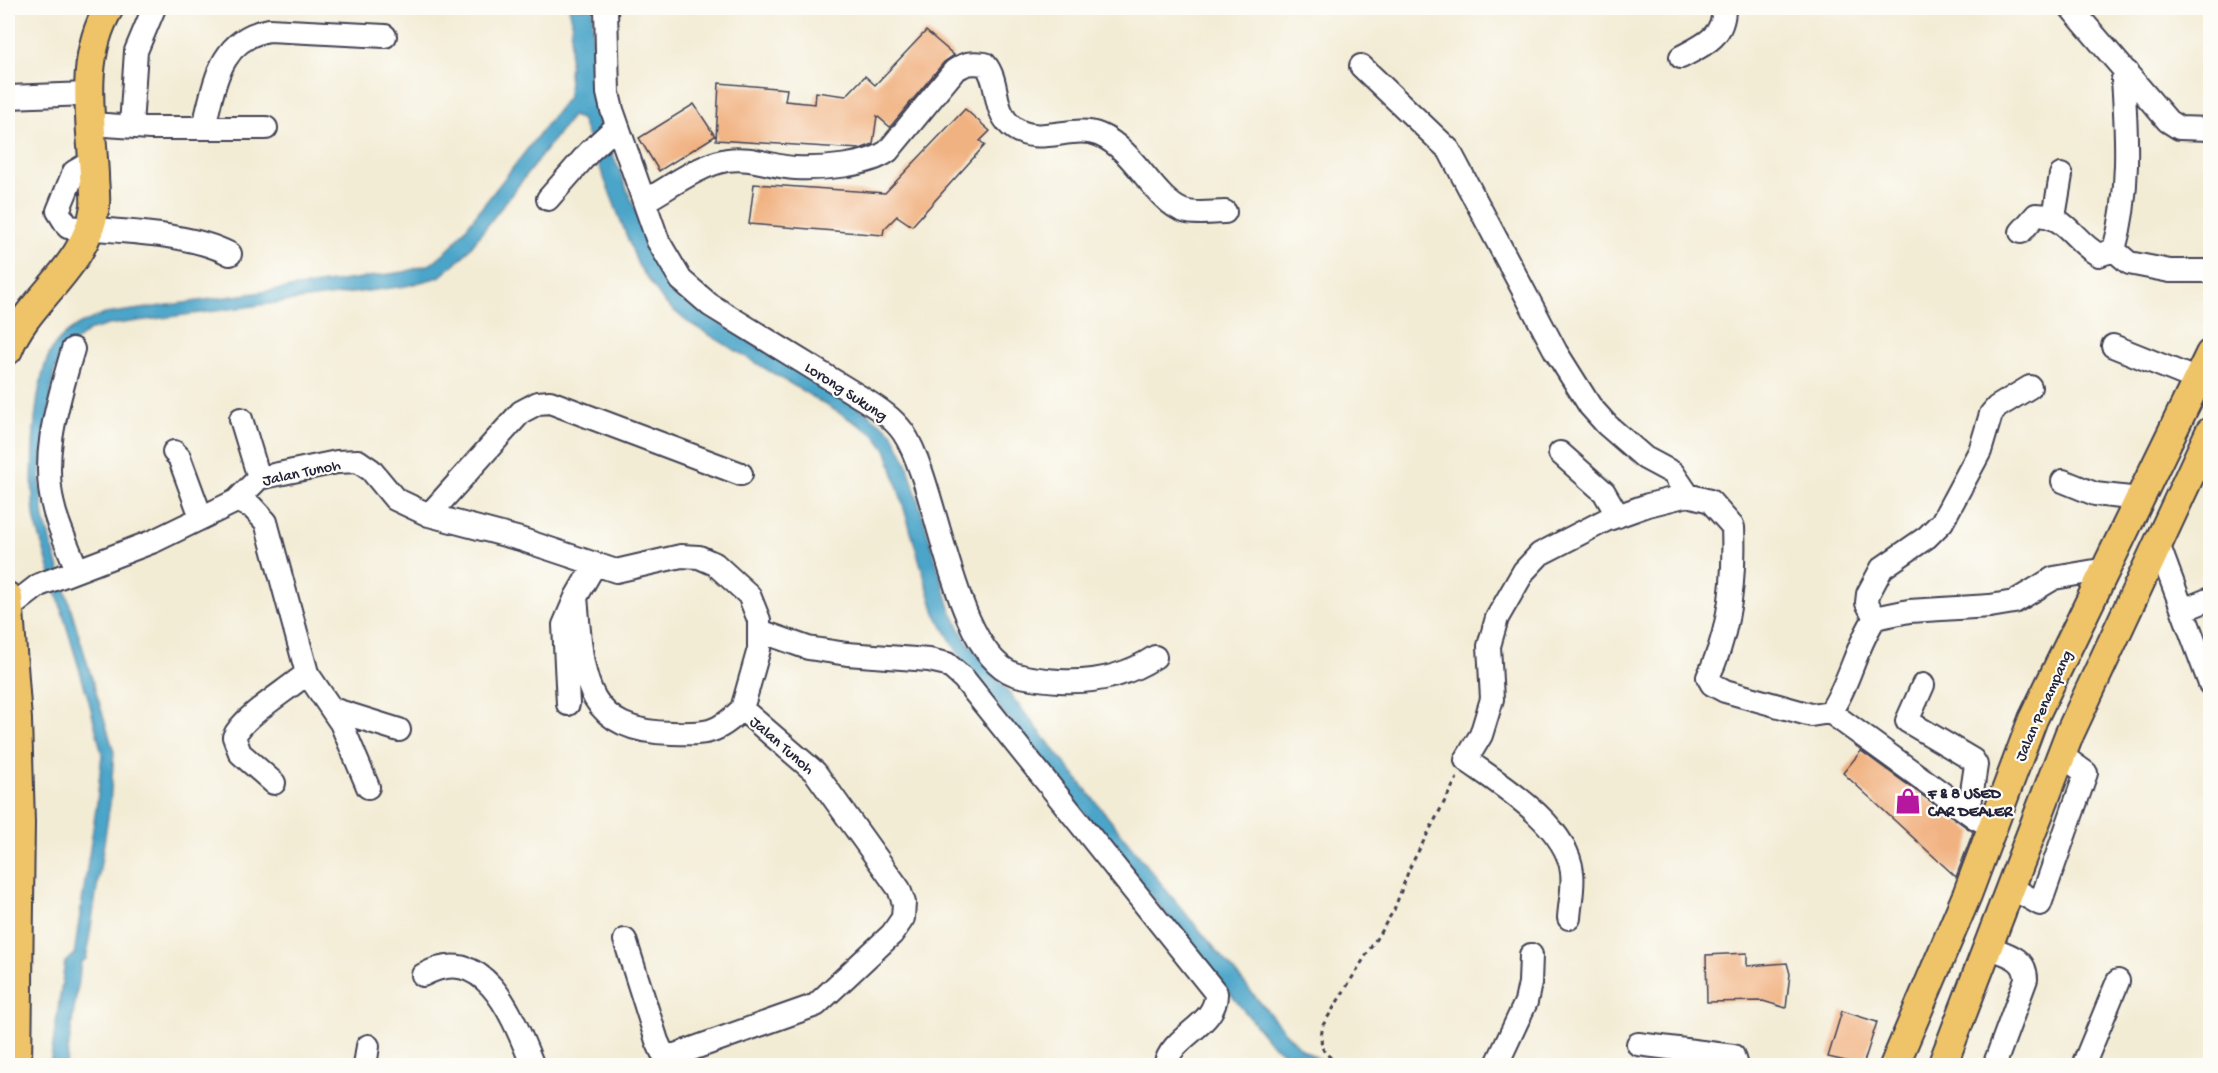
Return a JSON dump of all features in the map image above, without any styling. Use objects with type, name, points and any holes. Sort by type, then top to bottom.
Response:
[{"type":"main road","points":[[11,335],[73,260],[89,229],[95,205],[88,94],[93,52],[100,21],[109,8]]},
{"type":"main road","name":"Jalan Penampang","points":[[1894,1065],[1967,895],[2033,719],[2211,354]]},
{"type":"main road","points":[[1942,1065],[2061,755],[2157,541],[2208,444]]},
{"type":"main road","points":[[8,605],[17,1065]]},
{"type":"street","points":[[131,126],[136,51],[154,8]]},
{"type":"street","name":"Lorong Sukung","points":[[606,8],[608,93],[613,130],[645,201],[658,241],[681,280],[710,305],[888,416],[903,433],[917,461],[976,634],[999,664],[1013,674],[1075,682],[1126,672],[1155,657]]},
{"type":"street","points":[[1681,57],[1711,41],[1724,24],[1725,8]]},
{"type":"street","points":[[2071,8],[2168,121],[2180,128],[2211,129]]},
{"type":"street","points":[[204,126],[216,78],[229,52],[252,33],[269,30],[385,36]]},
{"type":"street","points":[[645,201],[726,160],[748,159],[794,168],[877,160],[888,151],[954,71],[965,63],[975,62],[985,64],[991,70],[998,106],[1013,127],[1024,133],[1044,136],[1088,132],[1099,134],[1117,144],[1172,205],[1185,212],[1225,212]]},
{"type":"street","points":[[1361,66],[1449,150],[1556,352],[1590,406],[1606,424],[1646,458],[1673,473],[1688,495]]},
{"type":"street","points":[[2114,250],[2120,231],[2128,159],[2123,79],[2127,72]]},
{"type":"street","points":[[8,97],[88,94]]},
{"type":"street","points":[[91,124],[266,128]]},
{"type":"street","points":[[548,199],[590,151],[613,130]]},
{"type":"street","points":[[2054,217],[2061,175]]},
{"type":"street","points":[[2021,231],[2036,215],[2054,217],[2089,250],[2099,255],[2114,250]]},
{"type":"street","points":[[89,229],[122,230],[216,246],[230,254]]},
{"type":"street","points":[[2114,250],[2129,263],[2169,271],[2211,271]]},
{"type":"street","points":[[2113,346],[2198,380]]},
{"type":"street","points":[[72,572],[55,513],[48,469],[57,406],[73,349]]},
{"type":"street","points":[[1875,618],[1867,603],[1868,594],[1882,568],[1927,537],[1942,522],[1980,451],[1991,414],[1997,407],[2030,387]]},
{"type":"street","points":[[429,515],[521,412],[538,403],[550,402],[741,474]]},
{"type":"street","points":[[241,419],[259,477]]},
{"type":"street","points":[[174,452],[179,457],[201,517]]},
{"type":"street","points":[[1560,453],[1604,492],[1618,516]]},
{"type":"street","name":"Jalan Tunoh","points":[[8,605],[39,585],[154,541],[236,501],[259,477],[358,460],[371,470],[395,499],[429,515],[520,539],[616,571],[681,556],[699,557],[715,564],[749,595],[759,620],[760,631],[753,679],[742,709],[816,772],[887,870],[904,903],[903,918],[892,934],[816,1005],[672,1056],[662,1052],[625,940]]},
{"type":"street","points":[[2062,481],[2095,494],[2139,499]]},
{"type":"street","points":[[1569,918],[1572,871],[1563,846],[1547,824],[1466,760],[1481,735],[1492,699],[1489,646],[1497,618],[1524,571],[1540,554],[1618,516],[1688,495],[1710,501],[1733,527],[1734,573],[1718,657],[1708,677],[1712,684],[1725,691],[1811,715],[1830,712],[1993,826]]},
{"type":"street","points":[[236,501],[251,506],[266,522],[308,672],[332,709],[368,787]]},
{"type":"street","points":[[2157,541],[2211,684]]},
{"type":"street","points":[[568,704],[564,625],[576,597],[595,564]]},
{"type":"street","points":[[1830,712],[1840,698],[1856,653],[1875,618],[1909,611],[1990,606],[2014,602],[2054,578],[2106,569]]},
{"type":"street","points":[[576,597],[583,671],[597,706],[621,725],[656,733],[707,734],[726,726],[742,709]]},
{"type":"street","points":[[2183,610],[2211,599]]},
{"type":"street","points":[[760,631],[808,648],[847,654],[929,660],[947,664],[964,679],[1216,993],[1213,1012],[1167,1055],[1165,1065]]},
{"type":"street","points":[[274,783],[240,753],[234,736],[245,719],[288,690],[308,672]]},
{"type":"street","points":[[1923,686],[1907,721],[1973,760],[1976,765],[1969,811]]},
{"type":"street","points":[[332,709],[399,730]]},
{"type":"street","points":[[1987,947],[2019,960],[2026,972],[2026,979],[1994,1065]]},
{"type":"street","points":[[1496,1065],[1526,1002],[1530,983],[1531,955]]},
{"type":"street","points":[[423,975],[436,968],[456,965],[471,968],[484,978],[494,988],[533,1065]]},
{"type":"street","points":[[2083,1065],[2118,981]]},
{"type":"street","points":[[1638,1044],[1733,1056],[1736,1065]]},
{"type":"path","points":[[2186,8],[2211,18]]},
{"type":"path","points":[[1347,1065],[1324,1053],[1320,1042],[1323,1025],[1394,910],[1420,847],[1466,760]]},
{"type":"water","points":[[569,8],[593,8],[592,95],[596,113],[663,278],[694,307],[866,412],[892,432],[907,463],[950,608],[964,637],[1171,896],[1285,1032],[1302,1049],[1329,1065],[1300,1065],[1271,1044],[966,667],[935,613],[887,451],[874,434],[686,321],[664,302],[638,265],[581,119],[572,116],[463,257],[439,277],[406,286],[108,325],[88,331],[63,354],[54,373],[40,480],[44,519],[114,752],[110,804],[86,959],[81,962],[66,1065],[50,1065],[65,962],[74,955],[102,754],[89,701],[35,521],[32,482],[34,430],[41,380],[47,360],[55,345],[66,334],[84,322],[105,314],[404,272],[431,264],[451,247],[568,97],[572,20]]},
{"type":"building","points":[[926,31],[954,55],[944,62],[890,127],[877,116],[873,144],[860,149],[716,140],[719,83],[787,89],[785,101],[815,104],[816,92],[846,96],[865,76],[875,85]]},
{"type":"building","points":[[694,104],[715,136],[659,171],[639,138]]},
{"type":"building","points":[[965,109],[990,131],[980,141],[985,145],[912,226],[897,216],[884,229],[883,235],[749,224],[754,184],[885,193]]},
{"type":"building","name":"F & 8 USED CAR DEALER","points":[[1861,751],[1973,832],[1956,877],[1843,773]]},
{"type":"building","points":[[1747,953],[1747,966],[1787,963],[1790,974],[1786,1008],[1763,1001],[1707,1002],[1706,955]]},
{"type":"building","points":[[1842,1011],[1877,1022],[1863,1065],[1828,1057]]},
{"type":"place","name":"F & 8 USED CAR DEALER","points":[[1908,801]]}]
